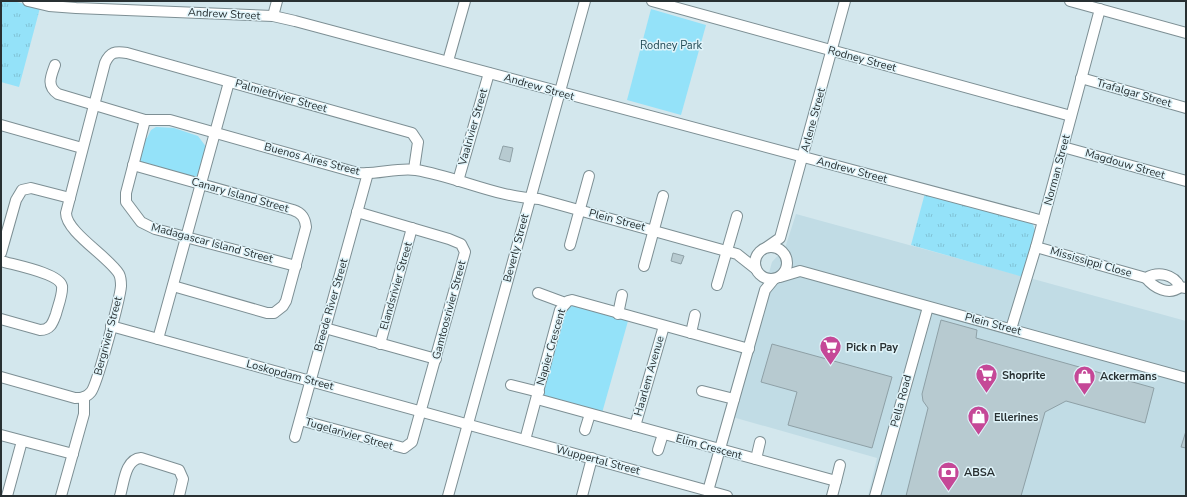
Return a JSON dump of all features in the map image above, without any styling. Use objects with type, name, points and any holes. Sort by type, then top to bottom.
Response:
[{"type":"street","name":"Andrew Street","points":[[28,1],[273,16],[448,61],[560,93],[1043,221]]},
{"type":"street","points":[[273,16],[277,1]]},
{"type":"street","points":[[448,61],[465,1]]},
{"type":"street","name":"Beverly Street","points":[[448,496],[585,1]]},
{"type":"street","name":"Rodney Street","points":[[652,1],[1071,116]]},
{"type":"street","name":"Arlene Street","points":[[780,238],[844,1]]},
{"type":"street","points":[[1070,1],[1186,33]]},
{"type":"street","name":"Norman Street","points":[[1012,330],[1036,247],[1100,9]]},
{"type":"street","name":"Palmietrivier Street","points":[[113,53],[117,52],[127,54],[412,133],[418,142],[414,169]]},
{"type":"street","name":"Bergrivier Street","points":[[84,397],[91,393],[94,386],[121,287],[120,277],[116,271],[68,222],[66,213],[105,63],[113,53]]},
{"type":"street","name":"Buenos Aires Street","points":[[55,64],[50,80],[55,92],[145,120],[170,120],[358,172],[368,174],[414,169],[519,198],[530,199]]},
{"type":"street","name":"Vaalrivier Street","points":[[458,181],[488,73]]},
{"type":"street","name":"Trafalgar Street","points":[[1081,78],[1186,108]]},
{"type":"street","points":[[158,339],[229,82]]},
{"type":"street","name":"Madagascar Island Street","points":[[145,120],[126,193],[126,202],[148,227],[296,266]]},
{"type":"street","points":[[1,125],[82,148]]},
{"type":"street","name":"Magdouw Street","points":[[1063,147],[1186,181]]},
{"type":"street","name":"Canary Island Street","points":[[133,166],[298,212],[305,221],[306,227],[286,301],[284,306],[274,313],[267,313],[173,286]]},
{"type":"street","name":"Breede River Street","points":[[295,437],[368,174]]},
{"type":"street","name":"Plein Street","points":[[570,245],[589,176]]},
{"type":"street","points":[[1,252],[16,200],[22,190],[31,188],[70,198]]},
{"type":"street","name":"Plein Street","points":[[644,266],[663,196]]},
{"type":"street","name":"Plein Street","points":[[530,199],[538,199],[580,210],[737,254],[758,271]]},
{"type":"street","name":"Gamtoosrivier Street","points":[[357,212],[457,242],[465,252],[421,412]]},
{"type":"street","points":[[717,285],[737,216]]},
{"type":"street","name":"Elandsrivier Street","points":[[380,344],[412,228]]},
{"type":"street","points":[[708,491],[765,290],[786,269],[787,258],[780,238],[764,248],[756,258],[758,271],[765,290]]},
{"type":"street","name":"Mississippi Close","points":[[1036,247],[1146,278],[1153,286],[1170,291],[1183,287],[1176,280],[1170,277],[1155,274],[1146,278]]},
{"type":"street","points":[[764,248],[778,248],[787,258]]},
{"type":"street","name":"Plein Street","points":[[737,254],[764,248]]},
{"type":"street","name":"Plein Street","points":[[787,258],[800,271],[1186,378]]},
{"type":"street","points":[[1,261],[54,276],[61,283],[62,290],[53,323],[46,329],[40,330],[1,319]]},
{"type":"street","points":[[758,271],[769,279],[800,271]]},
{"type":"street","name":"Napier Crescent","points":[[538,293],[565,303]]},
{"type":"street","points":[[618,314],[622,295]]},
{"type":"street","name":"Napier Crescent","points":[[525,440],[560,310],[565,303],[572,300],[618,314],[749,348]]},
{"type":"street","name":"Pella Road","points":[[875,496],[928,307]]},
{"type":"street","points":[[691,333],[695,315]]},
{"type":"street","name":"Loskopdam Street","points":[[111,326],[468,424]]},
{"type":"street","name":"Haarlem Avenue","points":[[635,426],[664,326]]},
{"type":"street","points":[[325,328],[436,360]]},
{"type":"street","points":[[1,377],[75,398],[84,397],[84,414],[62,496]]},
{"type":"street","name":"Napier Crescent","points":[[511,385],[538,395]]},
{"type":"street","points":[[702,391],[734,399]]},
{"type":"street","name":"Elim Crescent","points":[[538,395],[590,414],[836,481]]},
{"type":"street","name":"Tugelarivier Street","points":[[300,420],[404,448],[412,442],[421,412]]},
{"type":"street","points":[[585,430],[590,414]]},
{"type":"street","name":"Wuppertal Street","points":[[468,424],[727,496]]},
{"type":"street","name":"Elim Crescent","points":[[658,450],[663,434]]},
{"type":"street","points":[[1,435],[73,454]]},
{"type":"street","points":[[7,496],[22,441]]},
{"type":"street","name":"Elim Crescent","points":[[756,459],[760,442]]},
{"type":"street","points":[[120,496],[130,464],[135,459],[141,458],[179,470],[183,479],[179,496]]},
{"type":"street","points":[[582,496],[592,458]]},
{"type":"street","points":[[832,496],[840,464]]},
{"type":"shaded area","points":[[796,214],[1186,321],[1186,496],[868,496],[877,458],[729,416],[772,262],[785,248]]},
{"type":"green space","points":[[1,1],[13,1],[40,8],[19,87],[1,82]]},
{"type":"green space","name":"Rodney Park","points":[[651,9],[706,25],[681,115],[627,100]]},
{"type":"green space","points":[[156,127],[174,128],[198,136],[207,148],[198,178],[195,179],[141,163],[140,157],[145,138],[147,138],[151,130]]},
{"type":"green space","points":[[925,193],[1032,222],[1035,230],[1023,277],[911,245]]},
{"type":"green space","points":[[571,305],[628,321],[602,413],[544,396],[543,393],[565,309]]},
{"type":"building","points":[[503,146],[513,148],[510,162],[499,159]]},
{"type":"building","points":[[673,253],[684,256],[681,264],[671,261]]},
{"type":"building","points":[[941,320],[977,330],[976,338],[1154,388],[1145,423],[1066,401],[1045,412],[1021,496],[906,496],[928,408],[923,401],[922,394]]},
{"type":"building","points":[[772,344],[892,377],[872,448],[788,425],[797,392],[761,382]]},
{"type":"building","points":[[1186,431],[1186,448],[1181,447]]},
{"type":"place","name":"Pick n Pay","points":[[831,366]]},
{"type":"place","name":"Shoprite","points":[[987,394]]},
{"type":"place","name":"Ackermans","points":[[1085,396]]},
{"type":"place","name":"Ellerines","points":[[979,436]]},
{"type":"place","name":"ABSA","points":[[949,492]]}]
